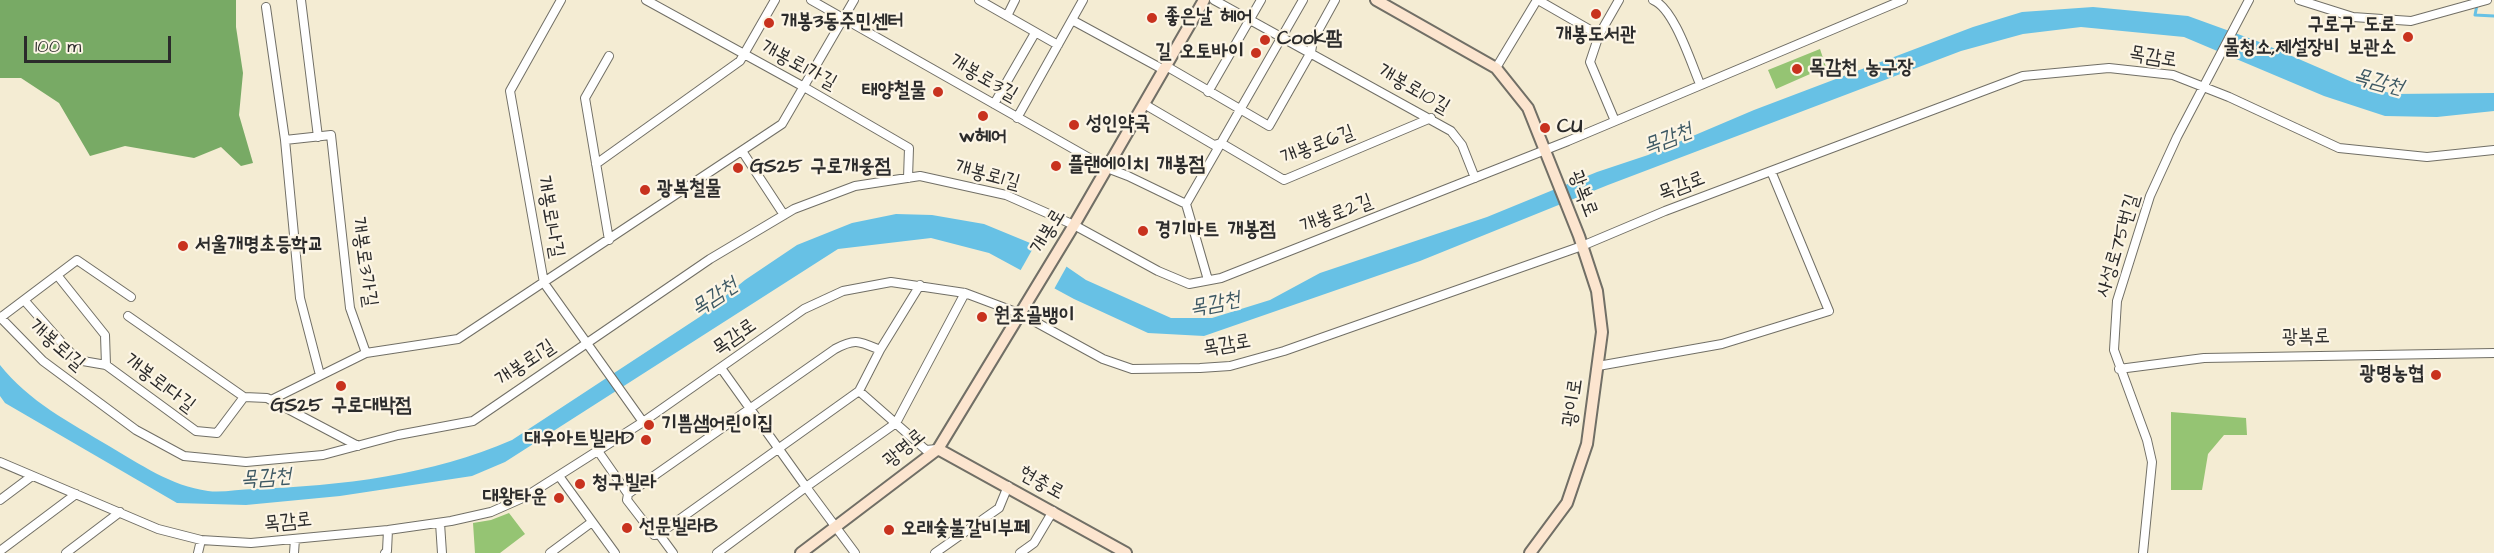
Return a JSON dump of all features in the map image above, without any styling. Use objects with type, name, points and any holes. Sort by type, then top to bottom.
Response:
[{"type":"street","points":[[285,140],[318,136],[301,0]]},
{"type":"street","name":"개봉로1나길","points":[[561,0],[510,91],[544,284],[640,418]]},
{"type":"street","name":"개봉로1가길","points":[[646,0],[909,148],[908,178]]},
{"type":"street","points":[[596,164],[740,62],[775,0]]},
{"type":"street","name":"개봉로3길","points":[[811,0],[1107,168]]},
{"type":"street","points":[[271,400],[366,352],[458,339],[782,124],[854,0]]},
{"type":"street","points":[[979,0],[1058,45]]},
{"type":"street","points":[[1006,16],[1015,0]]},
{"type":"street","points":[[1017,118],[1083,0]]},
{"type":"street","name":"개봉로","points":[[1023,310],[1204,0]]},
{"type":"street","name":"개봉로10길","points":[[1214,0],[1451,131],[1462,145],[1475,178]]},
{"type":"street","points":[[1208,92],[1261,0]]},
{"type":"street","points":[[1208,280],[1186,204],[1303,0]]},
{"type":"street","points":[[1072,20],[1269,126],[1311,52],[1313,40],[1335,0]]},
{"type":"street","points":[[1376,0],[1496,68],[1537,0],[1599,35]]},
{"type":"street","points":[[1615,121],[1590,62],[1599,35],[1619,0]]},
{"type":"street","points":[[1653,0],[1669,14],[1700,84]]},
{"type":"street","name":"개봉로2길","points":[[1072,227],[1158,271],[1189,284],[1221,278],[1547,152],[1700,84],[1903,0]]},
{"type":"street","name":"사성로75번길","points":[[2143,553],[2152,462],[2147,440],[2119,369],[2114,350],[2117,301],[2150,196],[2177,137],[2249,0]]},
{"type":"street","points":[[2299,0],[2331,12],[2375,20],[2411,21],[2487,0]]},
{"type":"street","points":[[2328,0],[2331,12]]},
{"type":"street","points":[[266,7],[285,140],[300,298],[320,375]]},
{"type":"street","points":[[994,104],[1035,33]]},
{"type":"street","points":[[609,56],[585,98],[609,240]]},
{"type":"street","name":"광복로","points":[[1496,68],[1528,108],[1581,241]]},
{"type":"street","name":"목감로","points":[[0,462],[158,529],[201,540],[250,543],[440,523],[491,512],[525,497],[598,451],[640,418],[721,368],[804,309],[843,291],[891,282],[965,293],[1023,310],[1104,359],[1132,369],[1200,369],[1230,366],[1284,351],[2023,76],[2109,68],[2173,75],[2229,96],[2339,148],[2427,157],[2494,150]]},
{"type":"street","name":"개봉로6길","points":[[1144,105],[1214,145],[1221,143],[1284,180],[1431,118]]},
{"type":"street","name":"개봉로3가길","points":[[318,136],[331,135],[350,308],[366,352]]},
{"type":"street","points":[[742,151],[784,215]]},
{"type":"street","points":[[1107,168],[1186,204]]},
{"type":"street","points":[[1598,366],[1722,344],[1829,311],[1771,171]]},
{"type":"street","name":"개봉로1길","points":[[0,317],[53,368],[136,430],[184,456],[246,462],[323,455],[399,435],[472,421],[710,260],[794,209],[855,186],[921,176],[1006,195],[1072,227]]},
{"type":"street","name":"광이로","points":[[1530,553],[1567,503],[1587,444],[1602,332],[1597,291],[1581,241]]},
{"type":"street","points":[[0,317],[77,260],[131,297]]},
{"type":"street","points":[[24,300],[77,360],[106,365],[105,335],[57,275]]},
{"type":"street","points":[[598,451],[628,494],[627,500],[654,535],[659,534],[859,391],[880,350],[920,285]]},
{"type":"street","points":[[717,553],[896,423],[965,293]]},
{"type":"street","name":"광명로","points":[[801,553],[938,449],[1023,310]]},
{"type":"street","name":"개봉로1다길","points":[[128,316],[244,397],[271,400],[358,446]]},
{"type":"street","points":[[628,494],[849,341],[859,341],[880,350]]},
{"type":"street","name":"광복로","points":[[2119,369],[2204,358],[2494,353]]},
{"type":"street","name":"개봉로1다길","points":[[106,365],[196,431],[217,433],[244,397]]},
{"type":"street","points":[[721,368],[855,553]]},
{"type":"street","points":[[859,391],[926,450],[938,449]]},
{"type":"street","name":"현충로","points":[[938,449],[1125,553]]},
{"type":"street","points":[[0,500],[32,476]]},
{"type":"street","points":[[559,476],[615,553]]},
{"type":"street","points":[[935,553],[999,508],[1008,486]]},
{"type":"street","points":[[0,551],[76,494]]},
{"type":"street","points":[[66,553],[120,512]]},
{"type":"street","points":[[1020,553],[1034,543],[1053,512]]},
{"type":"street","points":[[550,553],[592,522]]},
{"type":"street","points":[[440,523],[442,553]]},
{"type":"street","points":[[385,553],[388,530]]},
{"type":"street","points":[[659,534],[673,553]]},
{"type":"street","points":[[294,553],[295,539]]},
{"type":"street","points":[[198,553],[201,540]]},
{"type":"green space","points":[[0,0],[236,0],[236,27],[243,73],[239,115],[253,163],[241,166],[221,147],[194,158],[125,146],[90,156],[59,103],[21,78],[0,78]]},
{"type":"green space","name":"목감천 농구장","points":[[1820,49],[1826,67],[1776,89],[1768,70]]},
{"type":"green space","points":[[2171,412],[2246,418],[2247,435],[2224,435],[2208,454],[2202,490],[2171,490]]},
{"type":"green space","points":[[509,513],[525,534],[500,553],[475,553],[473,523],[491,520]]},
{"type":"water","name":"목감천","points":[[2093,7],[2188,16],[2257,41],[2352,82],[2393,94],[2494,93],[2494,111],[2437,117],[2385,116],[2324,96],[2184,37],[2081,27],[2023,34],[1961,51],[1608,185],[1420,261],[1204,336],[1148,333],[1074,299],[989,253],[931,238],[838,249],[505,462],[472,476],[340,496],[246,505],[177,503],[5,403],[0,396],[0,365],[24,390],[65,420],[156,473],[181,484],[208,491],[320,485],[386,476],[450,462],[512,440],[701,316],[745,280],[797,245],[852,223],[896,214],[932,215],[984,224],[1035,245],[1086,280],[1171,318],[1212,318],[1270,300],[1320,273],[1487,217],[1597,172],[1648,155],[1754,110],[1973,27],[2022,12]]},
{"type":"pier","points":[[1036,243],[1068,264],[1053,291],[1019,273]]},
{"type":"waterway","points":[[2477,5],[2475,15],[2494,16]]},
{"type":"place","name":"개봉도서관","points":[[1596,14]]},
{"type":"place","name":"좋은날 헤어","points":[[1152,18]]},
{"type":"place","name":"개봉3동주민센터","points":[[769,23]]},
{"type":"place","name":"구로구 도로 물청소,제설장비 보관소","points":[[2408,37]]},
{"type":"place","name":"Cook팜","points":[[1265,40]]},
{"type":"place","name":"길 오토바이","points":[[1256,53]]},
{"type":"place","name":"목감천 농구장","points":[[1797,69]]},
{"type":"place","name":"태양철물","points":[[938,92]]},
{"type":"place","name":"w헤어","points":[[983,116]]},
{"type":"place","name":"성인약국","points":[[1074,125]]},
{"type":"place","name":"CU","points":[[1545,128]]},
{"type":"place","name":"플랜에이치 개봉점","points":[[1056,166]]},
{"type":"place","name":"GS25 구로개웅점","points":[[738,168]]},
{"type":"place","name":"광복철물","points":[[645,190]]},
{"type":"place","name":"경기마트 개봉점","points":[[1143,231]]},
{"type":"place","name":"서울개명초등학교","points":[[183,246]]},
{"type":"place","name":"원조골뱅이","points":[[982,317]]},
{"type":"place","name":"광명농협","points":[[2436,375]]},
{"type":"place","name":"GS25 구로대박점","points":[[341,386]]},
{"type":"place","name":"기쁨샘어린이집","points":[[649,425]]},
{"type":"place","name":"대우아트빌라D","points":[[646,440]]},
{"type":"place","name":"청구빌라","points":[[580,484]]},
{"type":"place","name":"대왕타운","points":[[559,498]]},
{"type":"place","name":"선문빌라B","points":[[627,528]]},
{"type":"place","name":"오래숯불갈비부페","points":[[889,530]]}]
